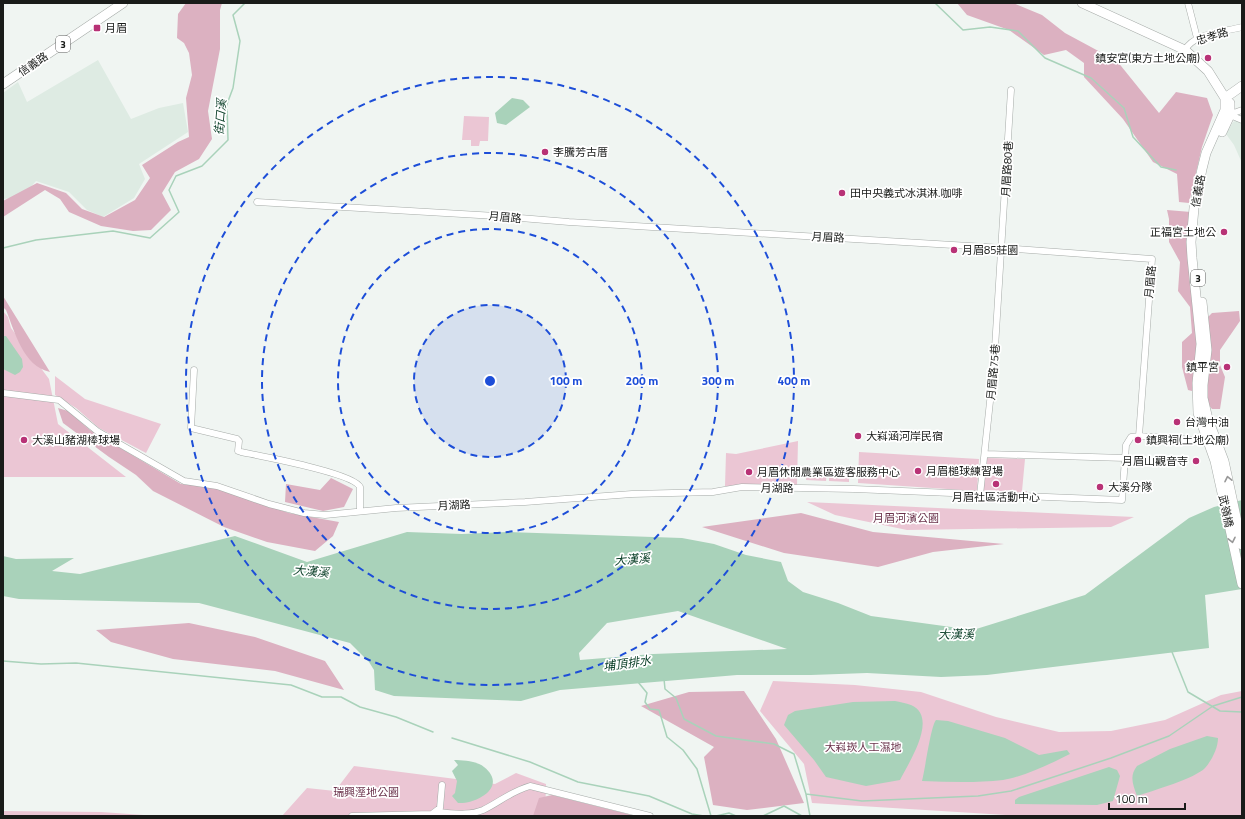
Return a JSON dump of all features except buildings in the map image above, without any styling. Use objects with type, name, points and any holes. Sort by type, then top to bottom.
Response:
[{"type":"main road","name":"信義路","points":[[3,79],[115,3]]},
{"type":"main road","name":"信義路","points":[[3,84],[123,3]]},
{"type":"main road","points":[[1082,3],[1186,48]]},
{"type":"main road","points":[[1094,3],[1186,48],[1212,67],[1224,85],[1226,97],[1242,86]]},
{"type":"main road","name":"信義路","points":[[1220,461],[1217,445],[1208,419],[1203,398],[1207,350],[1195,245],[1205,170],[1227,115],[1225,110],[1226,97]]},
{"type":"main road","name":"信義路","points":[[1220,461],[1207,442],[1198,412],[1197,383],[1200,344],[1191,242],[1196,199],[1206,153],[1227,115]]},
{"type":"main road","name":"武嶺橋","points":[[1220,461],[1242,545]]},
{"type":"main road","name":"武嶺橋","points":[[1220,461],[1242,584]]},
{"type":"street","points":[[1188,3],[1196,38]]},
{"type":"street","name":"忠孝路","points":[[1186,48],[1196,38],[1242,27]]},
{"type":"street","name":"月眉路80巷","points":[[1003,248],[1011,90]]},
{"type":"street","points":[[1227,115],[1242,110]]},
{"type":"street","points":[[1227,115],[1242,120]]},
{"type":"street","name":"月眉路","points":[[258,202],[1003,248],[1152,259],[1139,436]]},
{"type":"street","name":"月眉路75巷","points":[[980,495],[986,454],[1003,248]]},
{"type":"street","points":[[194,370],[191,428],[237,439],[239,441],[238,451],[241,452],[309,467],[354,481],[358,483],[360,487],[360,511]]},
{"type":"street","name":"月湖路","points":[[3,393],[58,400],[98,431],[184,481],[217,486],[269,504],[304,513],[325,515],[360,511],[616,495],[713,492],[742,487],[854,489],[1122,500],[1126,445],[1131,438],[1139,436]]},
{"type":"street","points":[[1139,436],[1207,442],[1217,445]]},
{"type":"street","points":[[986,454],[1126,458]]},
{"type":"street","points":[[437,812],[441,804],[442,785]]},
{"type":"street","points":[[352,816],[432,814],[437,812],[463,814],[482,810],[514,791],[530,786],[650,816]]},
{"type":"shaded area","points":[[186,3],[222,3],[220,10],[220,49],[208,111],[212,139],[199,159],[175,172],[162,193],[171,210],[151,230],[133,231],[101,226],[69,212],[60,199],[45,190],[3,217],[3,201],[37,183],[66,193],[82,209],[104,217],[135,200],[150,178],[142,165],[178,142],[189,137],[186,98],[192,75],[189,53],[184,43],[177,38],[178,14]]},
{"type":"shaded area","points":[[957,3],[1013,3],[1042,15],[1065,33],[1117,61],[1159,113],[1176,92],[1207,98],[1213,115],[1202,147],[1189,203],[1179,202],[1177,174],[1153,162],[1123,119],[1084,77],[1084,63],[1066,50],[1044,55],[1009,30],[967,15]]},
{"type":"shaded area","points":[[98,60],[131,119],[159,108],[183,103],[188,132],[139,164],[145,179],[134,198],[103,217],[87,210],[69,192],[36,181],[22,197],[3,199],[3,93],[18,82],[27,102]]},
{"type":"shaded area","points":[[1242,118],[1242,163],[1234,145],[1226,134],[1233,122]]},
{"type":"shaded area","points":[[1167,210],[1191,212],[1198,345],[1195,381],[1192,391],[1188,390],[1182,367],[1182,342],[1192,333],[1190,307],[1178,291],[1180,262],[1169,242],[1169,219]]},
{"type":"shaded area","points":[[3,296],[50,372],[41,369],[33,363],[21,347],[6,310],[3,307]]},
{"type":"shaded area","points":[[1239,311],[1240,321],[1220,350],[1220,365],[1225,377],[1220,409],[1212,409],[1208,404],[1207,318],[1212,313]]},
{"type":"shaded area","points":[[58,408],[68,411],[90,430],[181,484],[211,487],[289,513],[339,522],[333,536],[315,551],[267,542],[224,527],[153,491],[136,475],[63,423]]},
{"type":"shaded area","points":[[331,478],[353,489],[344,507],[323,511],[285,502],[286,484],[320,490]]},
{"type":"shaded area","points":[[801,513],[873,532],[1004,544],[933,552],[878,567],[784,553],[702,527]]},
{"type":"shaded area","points":[[189,623],[255,637],[325,661],[344,690],[275,671],[173,659],[111,642],[96,630]]},
{"type":"shaded area","points":[[744,691],[776,739],[804,803],[747,810],[713,805],[704,757],[714,747],[641,706],[689,692]]},
{"type":"shaded area","points":[[552,795],[636,816],[533,816],[539,798]]},
{"type":"green space","points":[[464,116],[489,117],[488,141],[480,141],[479,146],[471,146],[471,140],[462,140]]},
{"type":"green space","points":[[3,311],[8,317],[11,328],[49,379],[58,424],[126,477],[3,477]]},
{"type":"green space","points":[[55,376],[85,399],[161,424],[146,453],[99,428],[76,408],[55,395]]},
{"type":"green space","points":[[798,441],[797,485],[725,486],[726,453],[736,454]]},
{"type":"green space","name":"月眉槌球練習場","points":[[859,452],[979,459],[977,491],[858,483]]},
{"type":"green space","points":[[984,458],[1025,459],[1022,491],[1027,491],[1026,496],[981,495]]},
{"type":"green space","points":[[807,469],[827,470],[826,481],[806,480]]},
{"type":"green space","points":[[829,470],[849,471],[849,482],[829,481]]},
{"type":"green space","name":"月眉河濱公園","points":[[807,502],[1134,517],[1111,527],[907,530],[835,515]]},
{"type":"green space","name":"大嵙崁人工濕地","points":[[773,681],[855,685],[921,692],[996,717],[1059,732],[1111,731],[1165,720],[1221,695],[1242,691],[1242,816],[1021,816],[812,803],[804,764],[760,711]]},
{"type":"green space","name":"瑞興溼地公園","points":[[354,766],[495,784],[516,773],[546,784],[545,816],[282,816],[307,788],[335,791]]},
{"type":"green space","points":[[3,811],[101,812],[158,816],[3,816]]},
{"type":"water","points":[[512,98],[523,100],[530,107],[506,125],[497,123],[495,113]]},
{"type":"water","points":[[3,336],[6,336],[22,359],[23,367],[20,372],[15,375],[3,369]]},
{"type":"water","name":"大漢溪","points":[[1242,500],[1242,589],[1205,595],[1209,648],[987,675],[941,677],[867,673],[737,675],[560,690],[521,701],[394,696],[375,690],[374,670],[369,662],[350,643],[199,603],[19,599],[3,596],[3,556],[16,559],[74,558],[52,571],[80,574],[235,536],[307,562],[407,532],[462,534],[507,532],[682,538],[714,544],[746,555],[781,562],[788,581],[803,592],[838,603],[871,616],[973,630],[1085,595],[1189,518],[1214,507]],"holes":[[[678,611],[787,649],[653,654],[580,660],[579,653],[607,623]]]},
{"type":"water","points":[[895,701],[911,705],[919,711],[922,719],[922,729],[915,752],[900,780],[866,786],[826,777],[814,760],[784,725],[788,715],[795,711],[853,702]]},
{"type":"water","points":[[936,720],[948,721],[1005,738],[1039,755],[1067,750],[1070,754],[1028,773],[1003,780],[973,782],[922,781],[930,739]]},
{"type":"water","points":[[1207,736],[1218,738],[1214,754],[1205,768],[1193,776],[1163,788],[1137,796],[1132,777],[1137,766],[1170,749]]},
{"type":"water","points":[[454,760],[474,762],[484,767],[491,774],[493,781],[492,787],[488,792],[481,797],[466,803],[458,803],[452,796],[455,793],[457,781],[452,771],[458,765]]},
{"type":"water","points":[[1109,767],[1117,770],[1120,776],[1113,801],[1097,805],[1015,804],[1015,800],[1019,797]]},
{"type":"waterway","name":"街口溪","points":[[3,248],[36,240],[113,231],[150,238],[179,212],[169,190],[176,176],[202,166],[228,140],[227,104],[233,88],[240,41],[233,15],[245,3]]},
{"type":"waterway","points":[[935,3],[963,30],[990,27],[1018,31],[1045,58],[1091,78],[1124,108],[1133,137],[1161,167],[1176,170]]},
{"type":"waterway","points":[[1172,652],[1188,692],[1220,711],[1242,712]]},
{"type":"waterway","points":[[3,661],[41,664],[76,663],[291,685],[322,697],[341,697],[360,707],[396,717],[433,732]]},
{"type":"waterway","name":"埔頂排水","points":[[664,679],[665,689],[676,698],[684,719],[716,736],[774,744],[794,754],[806,794],[810,816]]},
{"type":"waterway","points":[[638,682],[647,693],[645,702],[650,709],[659,710],[667,737],[683,750],[697,769],[711,816]]},
{"type":"waterway","points":[[806,794],[862,801],[978,796],[1011,791],[1111,758],[1169,736],[1213,706],[1242,697]]},
{"type":"waterway","points":[[452,738],[530,762],[578,782],[649,796],[692,814],[704,816]]},
{"type":"waterway","points":[[763,816],[784,806],[802,816]]},
{"type":"waterway","points":[[716,816],[729,813],[736,816]]},
{"type":"place","name":"月眉","points":[[97,28]]},
{"type":"place","name":"鎮安宮(東方土地公廟)","points":[[1208,58]]},
{"type":"place","name":"李騰芳古厝","points":[[545,152]]},
{"type":"place","name":"田中央義式冰淇淋.咖啡","points":[[842,193]]},
{"type":"place","name":"正福宮土地公","points":[[1224,232]]},
{"type":"place","name":"月眉85莊園","points":[[954,250]]},
{"type":"place","name":"鎮平宮","points":[[1227,367]]},
{"type":"place","name":"台灣中油","points":[[1177,422]]},
{"type":"place","name":"大嵙涵河岸民宿","points":[[858,436]]},
{"type":"place","name":"大溪山豬湖棒球場","points":[[24,440]]},
{"type":"place","name":"鎮興祠(土地公廟)","points":[[1138,440]]},
{"type":"place","name":"月眉山觀音寺","points":[[1196,461]]},
{"type":"place","name":"月眉槌球練習場","points":[[918,471]]},
{"type":"place","name":"月眉休閒農業區遊客服務中心","points":[[749,472]]},
{"type":"place","name":"月眉社區活動中心","points":[[996,484]]},
{"type":"place","name":"大溪分隊","points":[[1100,487]]}]
